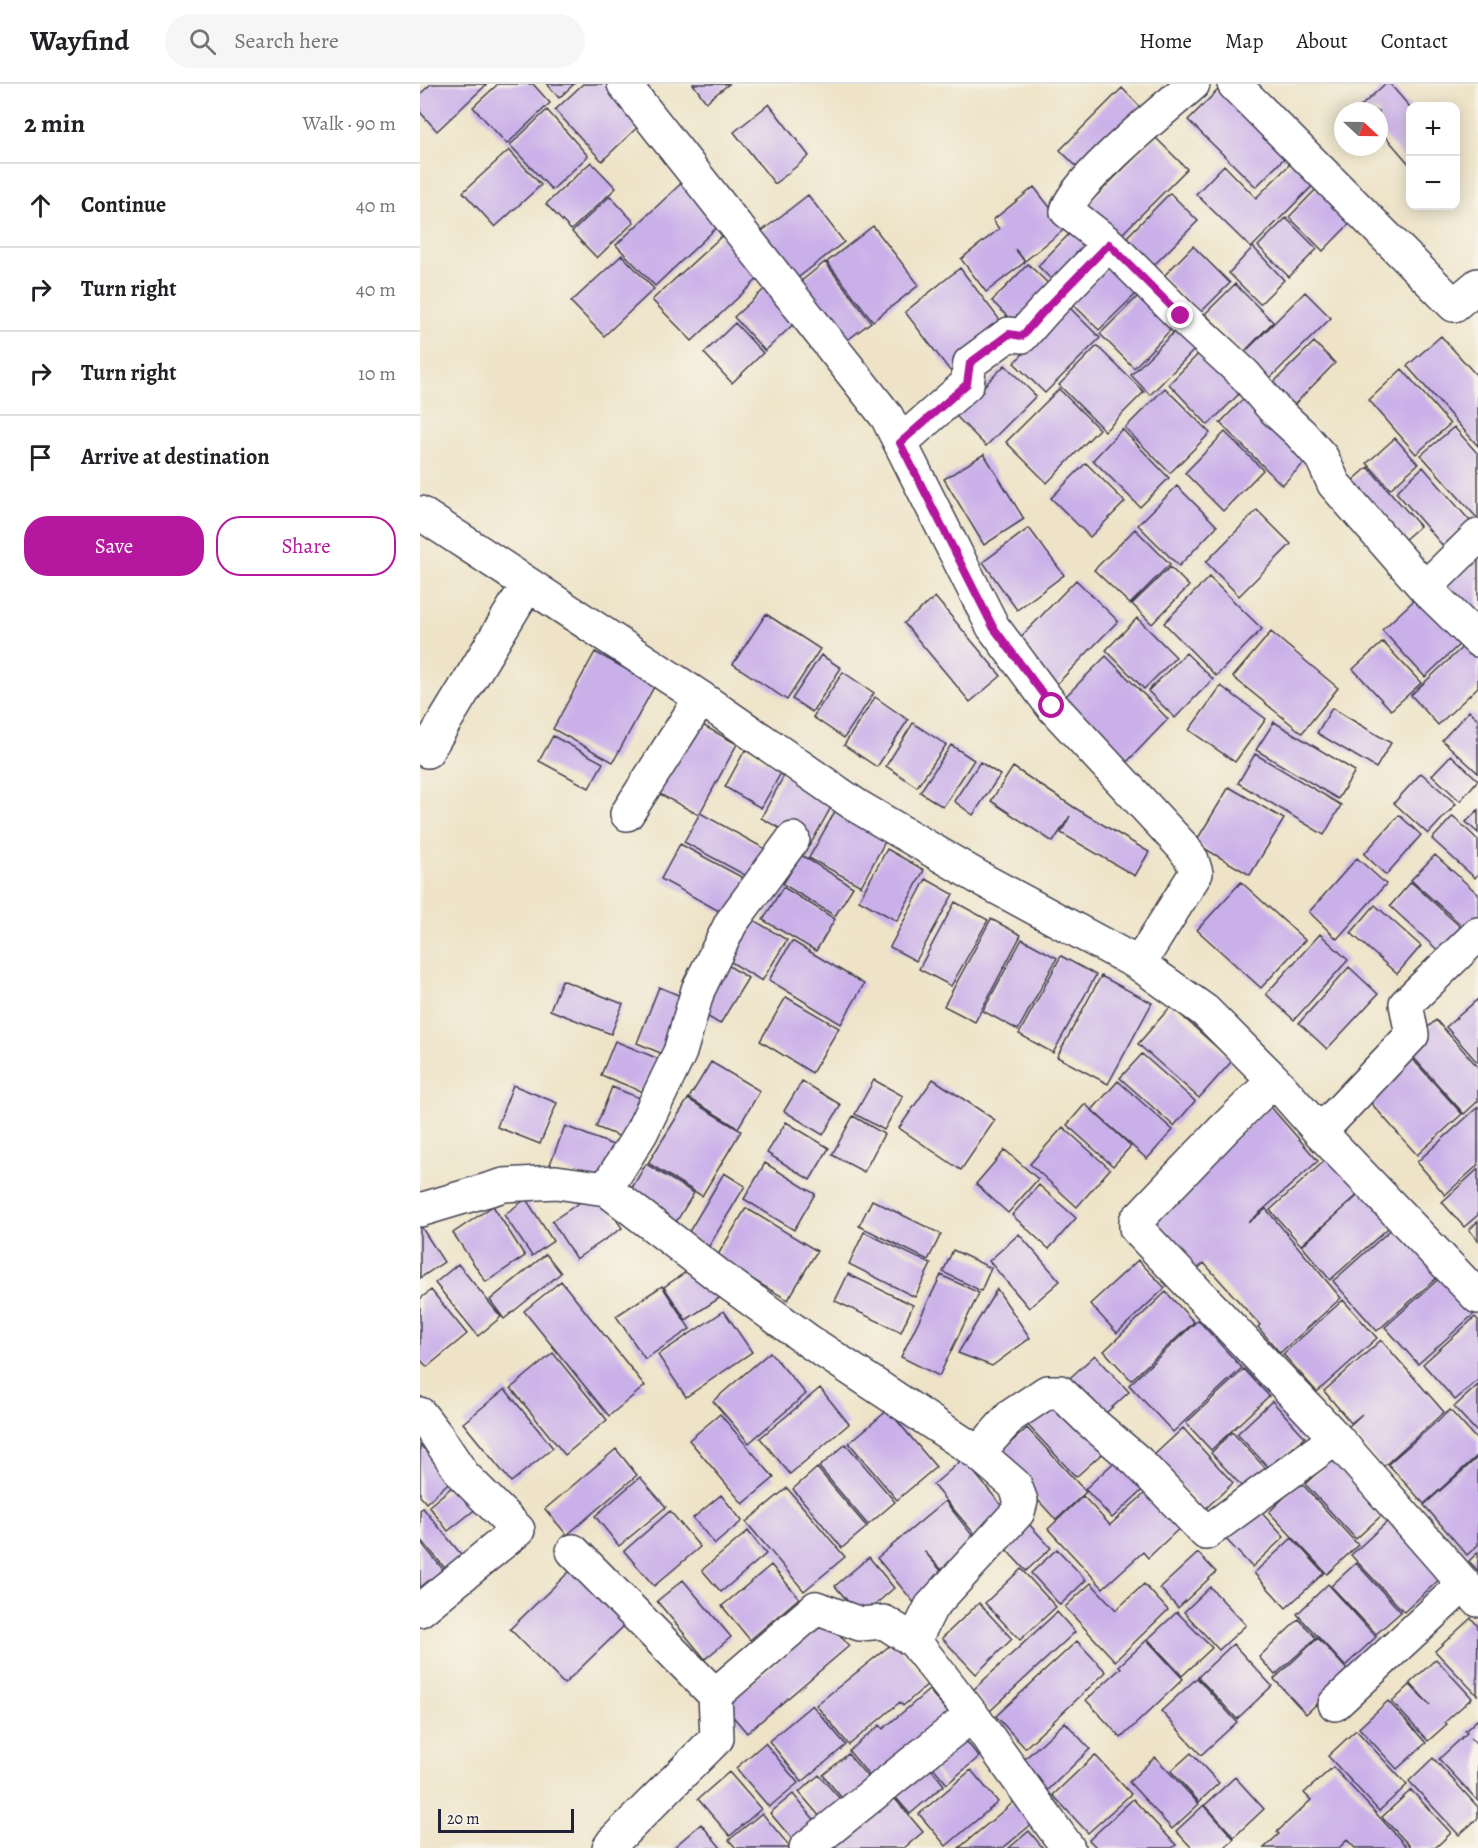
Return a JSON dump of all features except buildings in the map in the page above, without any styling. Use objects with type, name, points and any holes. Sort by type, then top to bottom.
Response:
[{"type":"street","points":[[624,84],[887,417],[993,627],[1052,706],[1183,847],[1192,860],[1196,873],[1139,964]]},
{"type":"street","points":[[1193,84],[1095,171],[1069,204],[1067,211],[1109,244],[1181,316],[1245,375],[1273,408],[1322,458],[1334,484],[1425,588],[1478,640]]},
{"type":"street","points":[[1234,84],[1454,304],[1478,285]]},
{"type":"street","points":[[900,443],[967,384],[970,363],[1009,334],[1022,336],[1109,244]]},
{"type":"street","points":[[420,513],[700,698],[857,806],[983,880],[1139,964],[1204,1011],[1274,1080],[1320,1132],[1478,1297]]},
{"type":"street","points":[[1425,588],[1478,536]]},
{"type":"street","points":[[427,751],[528,584]]},
{"type":"street","points":[[627,814],[700,698]]},
{"type":"street","points":[[606,1190],[641,1133],[661,1093],[680,1052],[698,990],[731,923],[793,839]]},
{"type":"street","points":[[1320,1132],[1412,1035],[1406,1004],[1478,934]]},
{"type":"street","points":[[1274,1080],[1136,1221],[1136,1228],[1336,1438],[1471,1592],[1335,1704]]},
{"type":"street","points":[[420,1210],[504,1185],[556,1182],[606,1190],[810,1342],[978,1453],[1015,1485],[1021,1501],[1018,1512],[931,1607],[914,1641]]},
{"type":"street","points":[[978,1453],[1011,1416],[1047,1392],[1060,1392],[1137,1461],[1206,1533],[1336,1438]]},
{"type":"street","points":[[420,1414],[463,1475],[518,1530],[420,1610]]},
{"type":"street","points":[[573,1551],[715,1695],[717,1738],[609,1848]]},
{"type":"street","points":[[715,1695],[816,1608],[860,1624],[884,1623],[914,1641],[972,1715],[1068,1848]]},
{"type":"street","points":[[806,1848],[972,1715]]},
{"type":"route","points":[[1052,706],[993,627],[900,443],[967,384],[970,363],[1009,334],[1022,336],[1109,244],[1181,316]]}]
